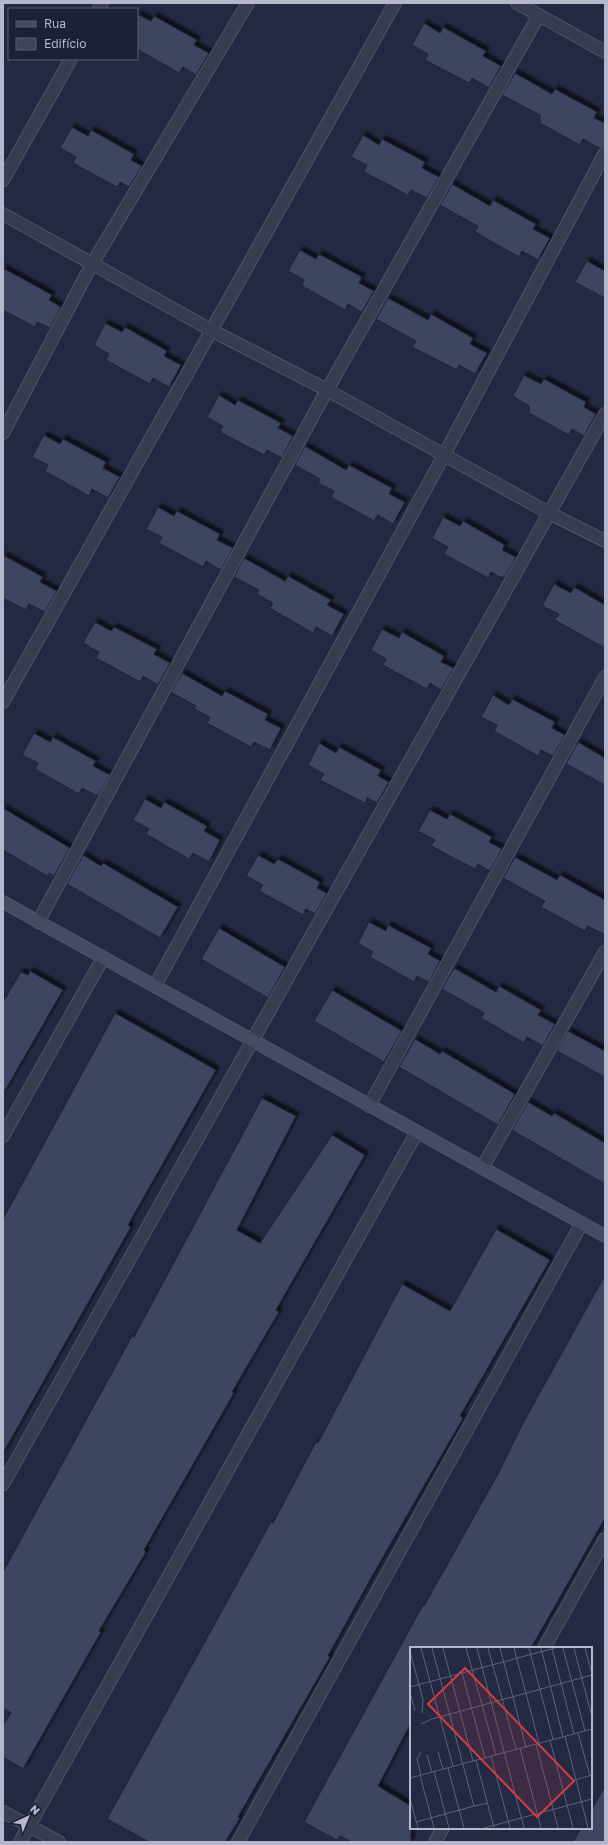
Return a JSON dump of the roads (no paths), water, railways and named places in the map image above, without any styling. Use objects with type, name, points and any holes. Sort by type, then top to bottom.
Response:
[{"type":"street","points":[[3,433],[92,264],[248,3]]},
{"type":"street","points":[[3,702],[395,3]]},
{"type":"street","points":[[516,3],[605,52]]},
{"type":"street","points":[[38,922],[327,390],[538,15]]},
{"type":"street","points":[[3,180],[70,60]]},
{"type":"street","points":[[155,986],[444,455],[605,153]]},
{"type":"street","points":[[3,214],[211,330],[327,390],[549,513],[605,541]]},
{"type":"street","points":[[3,1484],[605,414]]},
{"type":"street","points":[[370,1106],[605,677]]},
{"type":"street","points":[[3,902],[605,1236]]},
{"type":"street","points":[[482,1168],[605,952]]},
{"type":"street","points":[[3,1136],[103,958]]},
{"type":"street","points":[[20,1842],[417,1132]]},
{"type":"street","points":[[238,1842],[582,1223]]},
{"type":"street","points":[[545,1647],[605,1539]]},
{"type":"street","points":[[3,1812],[59,1842]]},
{"type":"street","points":[[435,1842],[442,1829]]}]
